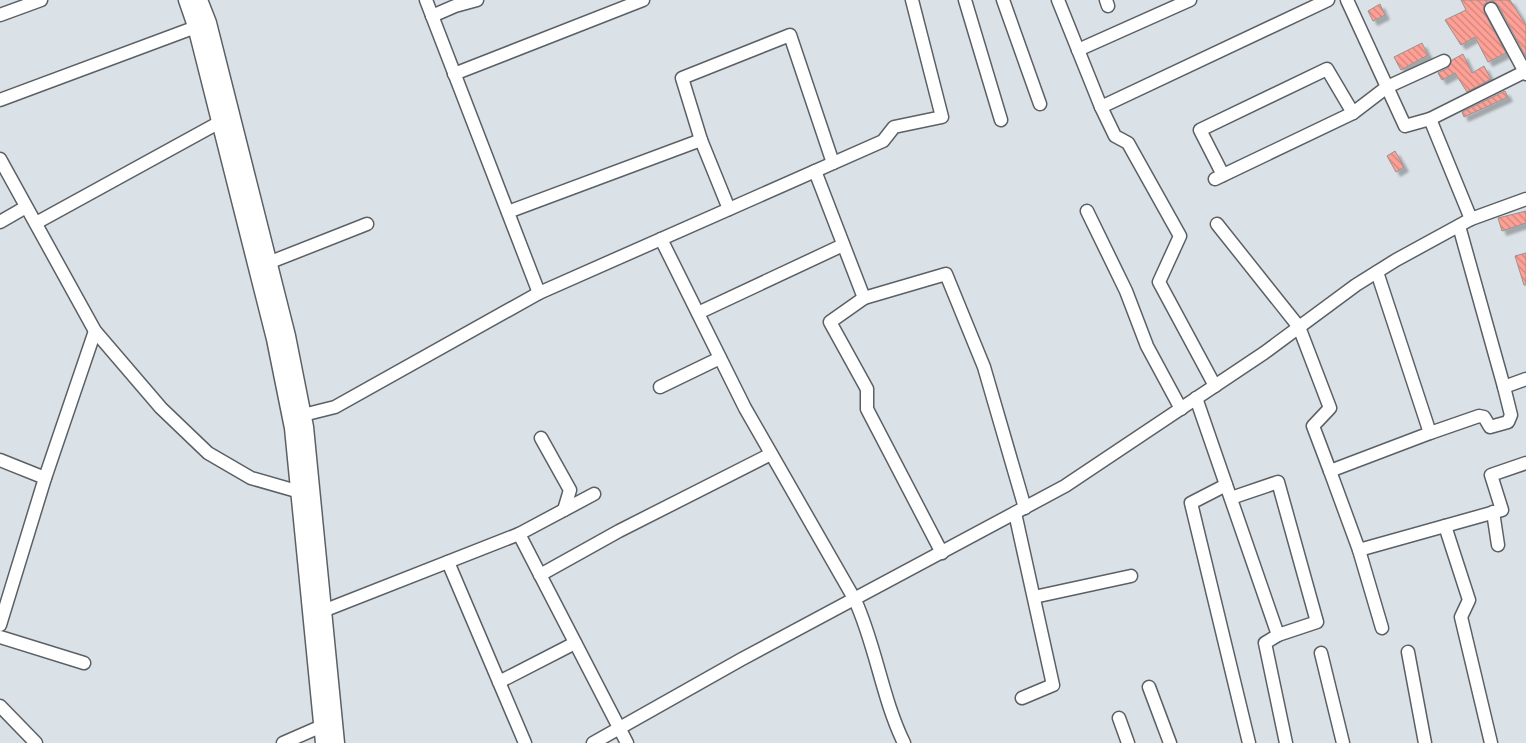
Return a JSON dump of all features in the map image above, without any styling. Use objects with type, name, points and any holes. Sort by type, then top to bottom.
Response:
[{"type":"main road","points":[[186,0],[202,24],[268,263],[297,417],[323,611],[336,743]]},
{"type":"main road","points":[[199,0],[220,122],[275,339],[297,417]]},
{"type":"main road","points":[[306,492],[324,743]]},
{"type":"street","points":[[0,15],[41,0]]},
{"type":"street","points":[[426,0],[539,293]]},
{"type":"street","points":[[432,16],[454,6],[477,0]]},
{"type":"street","points":[[454,74],[643,0]]},
{"type":"street","points":[[297,417],[335,407],[539,293],[883,141],[894,127],[942,117],[912,0]]},
{"type":"street","points":[[965,0],[1002,120]]},
{"type":"street","points":[[1003,0],[1040,104]]},
{"type":"street","points":[[1058,0],[1114,136],[1128,142],[1180,236],[1159,282],[1215,386]]},
{"type":"street","points":[[1078,50],[1190,0]]},
{"type":"street","points":[[1101,107],[1328,0]]},
{"type":"street","points":[[1347,0],[1406,126],[1430,119],[1525,73],[1491,9]]},
{"type":"street","points":[[0,100],[202,24]]},
{"type":"street","points":[[729,209],[701,140],[682,78],[790,35],[833,163]]},
{"type":"street","points":[[1353,113],[1327,69],[1200,130],[1219,177],[1353,113],[1387,87],[1444,61]]},
{"type":"street","points":[[1430,119],[1471,220]]},
{"type":"street","points":[[36,224],[220,122]]},
{"type":"street","points":[[508,212],[701,140]]},
{"type":"street","points":[[0,159],[95,331],[161,408],[208,453],[251,478],[306,492]]},
{"type":"street","points":[[815,171],[864,298]]},
{"type":"street","points":[[593,743],[742,659],[1065,486],[1215,386],[1377,272],[1458,226],[1526,199]]},
{"type":"street","points":[[0,222],[26,207]]},
{"type":"street","points":[[1087,211],[1126,291],[1146,346],[1181,409]]},
{"type":"street","points":[[268,263],[367,224]]},
{"type":"street","points":[[1217,224],[1299,327],[1330,408],[1313,426],[1359,550],[1382,628]]},
{"type":"street","points":[[1330,471],[1479,416],[1484,417],[1490,427],[1508,422],[1511,415],[1504,387],[1458,226]]},
{"type":"street","points":[[661,239],[720,358],[771,454],[855,600],[866,624],[896,727],[904,743]]},
{"type":"street","points":[[698,313],[843,245]]},
{"type":"street","points":[[1377,272],[1430,433]]},
{"type":"street","points":[[942,553],[867,409],[867,389],[830,322],[864,298],[946,274],[984,367],[1020,510],[1034,597],[1053,685],[1022,698]]},
{"type":"street","points":[[0,625],[45,478],[95,331]]},
{"type":"street","points":[[660,387],[720,358]]},
{"type":"street","points":[[1504,387],[1526,379]]},
{"type":"street","points":[[1196,398],[1278,635]]},
{"type":"street","points":[[541,438],[570,490],[564,510]]},
{"type":"street","points":[[540,575],[619,531],[771,454]]},
{"type":"street","points":[[0,460],[45,478]]},
{"type":"street","points":[[1359,550],[1502,510],[1491,474],[1526,463]]},
{"type":"street","points":[[1231,498],[1278,482],[1317,622],[1278,635],[1265,643],[1286,743]]},
{"type":"street","points":[[1226,485],[1191,503],[1249,743]]},
{"type":"street","points":[[323,611],[519,534],[594,494]]},
{"type":"street","points":[[1493,512],[1498,545]]},
{"type":"street","points":[[1445,526],[1468,600],[1461,617],[1491,743]]},
{"type":"street","points":[[519,534],[627,743]]},
{"type":"street","points":[[448,562],[524,743]]},
{"type":"street","points":[[1034,597],[1131,576]]},
{"type":"street","points":[[0,637],[84,663]]},
{"type":"street","points":[[499,682],[575,643]]},
{"type":"street","points":[[1408,652],[1426,743]]},
{"type":"street","points":[[1321,653],[1343,743]]},
{"type":"street","points":[[1149,687],[1170,743]]},
{"type":"street","points":[[0,706],[36,743]]},
{"type":"street","points":[[1119,718],[1128,743]]},
{"type":"street","points":[[282,743],[322,726]]},
{"type":"building","points":[[1461,0],[1510,0],[1526,25],[1526,57],[1498,5],[1492,1],[1484,4],[1484,12],[1506,53],[1488,62],[1475,37],[1461,45],[1445,20],[1466,10]]},
{"type":"building","points":[[1380,4],[1385,15],[1373,21],[1368,11]]},
{"type":"building","points":[[1422,43],[1428,55],[1401,70],[1394,57]]},
{"type":"building","points":[[1463,54],[1472,73],[1484,66],[1491,79],[1467,92],[1455,73],[1442,80],[1438,73],[1448,68],[1452,60]]},
{"type":"building","points":[[1505,91],[1508,97],[1464,117],[1462,112]]},
{"type":"building","points":[[1395,151],[1404,167],[1396,172],[1387,156]]},
{"type":"building","points":[[1526,211],[1526,223],[1502,231],[1498,218]]},
{"type":"building","points":[[1526,253],[1526,285],[1524,285],[1515,256]]}]
